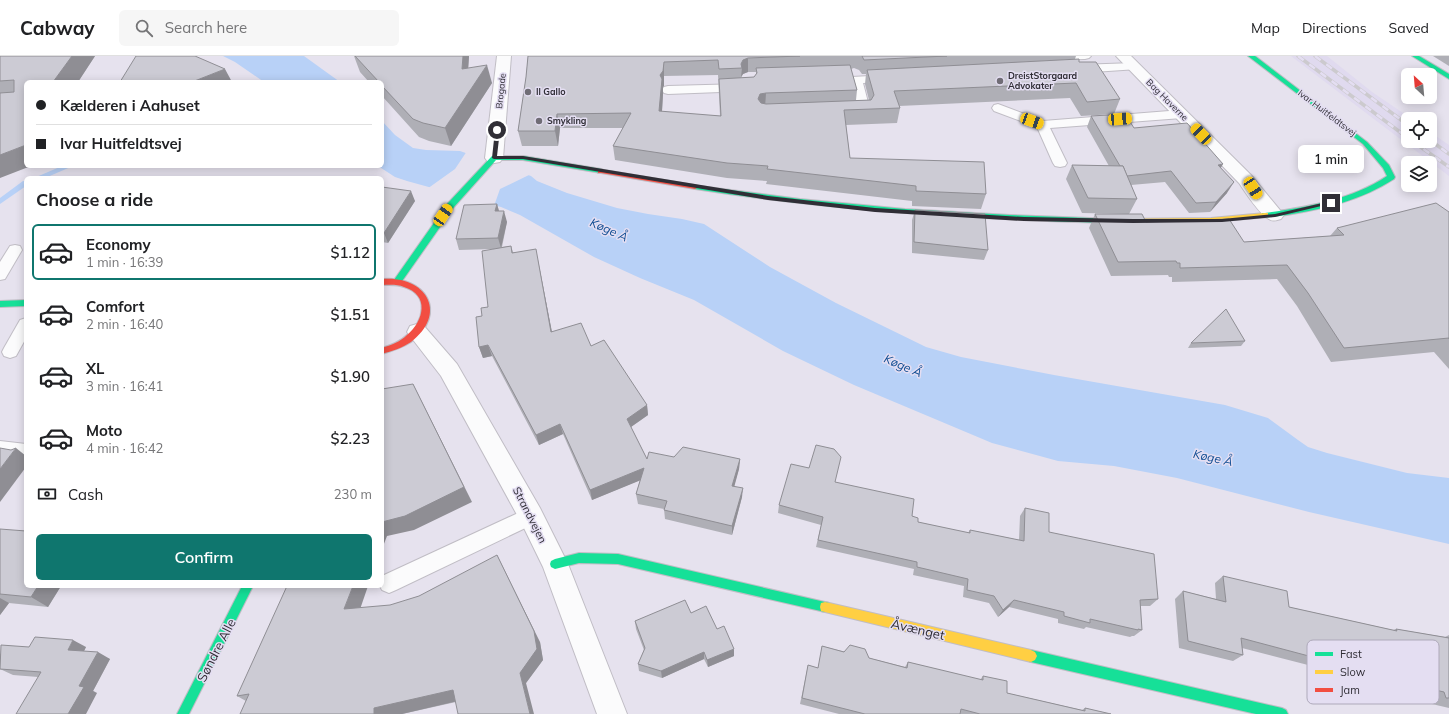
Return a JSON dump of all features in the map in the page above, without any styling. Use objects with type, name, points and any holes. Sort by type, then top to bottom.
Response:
[{"type":"street","name":"Brogade","points":[[494,158],[504,56]]},
{"type":"street","name":"Ivar Huitfeldtsvej","points":[[1251,56],[1365,143],[1386,167],[1391,177],[1374,190],[1317,207],[1275,215]]},
{"type":"street","points":[[1415,56],[1449,77]]},
{"type":"street","name":"Bag Haverne","points":[[1129,61],[1245,179],[1259,198],[1275,215]]},
{"type":"street","points":[[397,282],[454,201],[494,158],[523,158],[768,198],[875,210],[1024,219],[1133,221],[1222,221],[1275,215]]},
{"type":"street","points":[[384,282],[397,282],[410,285],[420,291],[426,300],[428,310],[425,321],[417,332],[395,347],[384,350]]},
{"type":"street","points":[[0,304],[24,303]]},
{"type":"street","name":"Strandvejen","points":[[417,332],[449,370],[531,516],[555,564],[612,714]]},
{"type":"street","name":"Åvænget","points":[[555,564],[570,558],[594,556],[618,558],[1282,714]]},
{"type":"street","name":"Søndre Alle","points":[[183,714],[247,588]]},
{"type":"lane","points":[[1039,58],[1085,56]]},
{"type":"lane","points":[[1063,70],[1129,61]]},
{"type":"lane","points":[[842,111],[864,110],[851,77],[896,78]]},
{"type":"lane","points":[[668,90],[749,88],[748,78]]},
{"type":"lane","points":[[998,108],[1042,125],[1182,114]]},
{"type":"lane","points":[[1042,125],[1060,163]]},
{"type":"lane","points":[[0,275],[15,250]]},
{"type":"lane","points":[[10,352],[24,328]]},
{"type":"lane","points":[[0,449],[24,452]]},
{"type":"lane","points":[[389,583],[531,516]]},
{"type":"shaded area","points":[[1291,56],[1327,56],[1372,92],[1402,112],[1401,140]]},
{"type":"shaded area","points":[[1437,137],[1449,145],[1449,176],[1437,167],[1437,156],[1423,156],[1412,148],[1437,148]]},
{"type":"water","points":[[223,56],[304,56],[337,80],[261,80],[235,62]]},
{"type":"water","name":"Køge Å","points":[[384,123],[395,135],[413,148],[460,151],[531,176],[537,181],[567,193],[617,208],[704,224],[770,267],[836,303],[926,347],[961,357],[1225,405],[1268,418],[1308,447],[1407,473],[1449,478],[1449,544],[1309,512],[1177,478],[1114,466],[1058,461],[992,443],[854,385],[783,351],[694,300],[594,257],[520,215],[501,207],[395,177],[381,168],[384,168]]},
{"type":"pier","points":[[467,151],[531,174],[500,189],[494,206],[427,189],[455,169]]},
{"type":"building","points":[[0,56],[72,56],[54,80],[24,80],[24,146],[0,155],[0,93],[14,92],[14,80],[0,81]]},
{"type":"building","points":[[136,56],[195,56],[225,69],[197,80],[121,80]]},
{"type":"building","points":[[355,56],[463,56],[462,69],[487,65],[445,128],[413,119],[384,88],[384,80],[377,80]]},
{"type":"building","points":[[528,56],[800,56],[748,58],[743,60],[741,64],[742,68],[719,69],[718,60],[664,62],[663,71],[660,75],[662,79],[659,111],[721,116],[719,79],[754,77],[757,73],[756,68],[850,65],[857,90],[760,94],[758,99],[761,103],[766,104],[871,100],[874,95],[867,70],[1079,59],[1079,62],[1096,62],[1120,99],[1087,102],[1076,83],[894,91],[900,108],[844,110],[850,158],[984,162],[986,194],[916,191],[916,186],[767,169],[768,166],[727,163],[613,146],[631,113],[557,114],[555,131],[518,131]]},
{"type":"building","points":[[862,56],[947,56],[864,60]]},
{"type":"building","points":[[1125,114],[1134,128],[1187,123],[1223,164],[1218,165],[1234,182],[1216,202],[1196,203],[1171,171],[1127,176],[1123,166],[1120,166],[1091,116]]},
{"type":"building","points":[[1072,165],[1123,166],[1137,199],[1088,198]]},
{"type":"building","points":[[384,187],[411,191],[384,233]]},
{"type":"building","points":[[1436,203],[1449,212],[1449,338],[1344,348],[1308,293],[1287,265],[1180,268],[1180,263],[1177,263],[1176,261],[1118,262],[1095,214],[1142,214],[1146,222],[1229,219],[1244,242],[1344,235],[1337,228]]},
{"type":"building","points":[[497,204],[495,211],[504,211],[498,238],[456,239],[464,205]]},
{"type":"building","points":[[915,210],[985,214],[988,250],[914,242]]},
{"type":"building","points":[[511,246],[512,253],[536,249],[551,332],[581,323],[591,346],[604,340],[647,405],[627,419],[647,459],[649,452],[674,457],[683,447],[740,459],[732,486],[743,488],[732,526],[664,510],[667,501],[636,494],[644,468],[590,490],[560,424],[536,435],[488,345],[479,347],[476,317],[482,316],[481,308],[488,307],[482,251]]},
{"type":"building","points":[[1226,309],[1245,341],[1191,343]]},
{"type":"building","points":[[413,384],[464,487],[405,516],[384,521],[384,389]]},
{"type":"building","points":[[816,445],[834,449],[841,457],[835,482],[914,499],[912,516],[918,518],[918,522],[970,533],[970,530],[1024,541],[1025,508],[1049,513],[1049,532],[1154,554],[1158,599],[1140,600],[1142,630],[1090,619],[1090,623],[1064,616],[1064,612],[1014,600],[1003,610],[994,596],[967,590],[968,579],[917,567],[917,562],[818,540],[823,517],[779,505],[791,464],[809,468]]},
{"type":"building","points":[[0,448],[11,450],[16,448],[0,469]]},
{"type":"building","points":[[0,529],[24,531],[24,588],[37,588],[31,597],[0,594]]},
{"type":"building","points":[[497,555],[534,631],[537,649],[520,673],[530,714],[458,714],[453,690],[374,708],[374,714],[240,714],[249,694],[237,696],[286,588],[352,588],[344,609],[390,605],[419,596]]},
{"type":"building","points":[[1223,576],[1287,591],[1289,607],[1397,631],[1396,629],[1449,638],[1449,698],[1446,698],[1444,692],[1439,691],[1439,640],[1307,640],[1307,656],[1241,638],[1243,655],[1188,641],[1183,591],[1226,602]]},
{"type":"building","points":[[685,600],[691,613],[706,606],[717,629],[724,626],[734,649],[707,660],[704,652],[661,671],[638,664],[645,648],[635,621]]},
{"type":"building","points":[[35,637],[73,640],[68,650],[98,652],[79,686],[84,687],[68,714],[16,714],[41,672],[0,669],[1,645],[29,647]]},
{"type":"building","points":[[850,645],[865,649],[869,658],[907,668],[908,662],[983,680],[983,676],[1007,681],[1007,693],[1085,711],[1085,708],[1111,714],[980,714],[961,709],[960,714],[865,714],[802,698],[808,665],[818,668],[822,646],[844,652]]},
{"type":"waterway","points":[[43,176],[64,168]]},
{"type":"waterway","points":[[0,202],[24,184]]},
{"type":"railway","points":[[1298,56],[1401,133]]},
{"type":"railway","points":[[1315,56],[1401,120]]},
{"type":"railway","points":[[1437,145],[1449,154]]},
{"type":"railway","points":[[1422,148],[1449,167]]},
{"type":"traffic: fast","points":[[1251,56],[1365,143],[1386,167],[1391,177],[1365,192],[1348,198],[1296,211],[1265,215]]},
{"type":"traffic: fast","points":[[1415,56],[1449,77]]},
{"type":"traffic: fast","points":[[397,282],[451,205],[494,158],[523,158],[601,171]]},
{"type":"traffic: fast","points":[[695,187],[800,202],[905,212],[1010,218],[1116,221]]},
{"type":"traffic: fast","points":[[0,304],[24,303]]},
{"type":"traffic: fast","points":[[555,564],[579,558],[618,559],[825,607]]},
{"type":"traffic: fast","points":[[183,714],[247,588]]},
{"type":"traffic: fast","points":[[1031,656],[1282,714]]},
{"type":"traffic: slow","points":[[1116,221],[1211,220],[1265,215]]},
{"type":"traffic: slow","points":[[825,607],[1031,656]]},
{"type":"traffic: jam","points":[[601,171],[695,187]]},
{"type":"traffic: jam","points":[[384,282],[404,284],[417,290],[422,296],[426,310],[422,324],[412,336],[398,345],[384,350]]},
{"type":"place","name":"DreistStorgaard Advokater","points":[[1000,81]]},
{"type":"place","name":"Il Gallo","points":[[528,92]]},
{"type":"place","name":"Smykling","points":[[539,121]]},
{"type":"route","points":[[497,130],[494,158],[523,158],[768,198],[875,210],[1024,219],[1222,221],[1275,215],[1331,203]]}]
